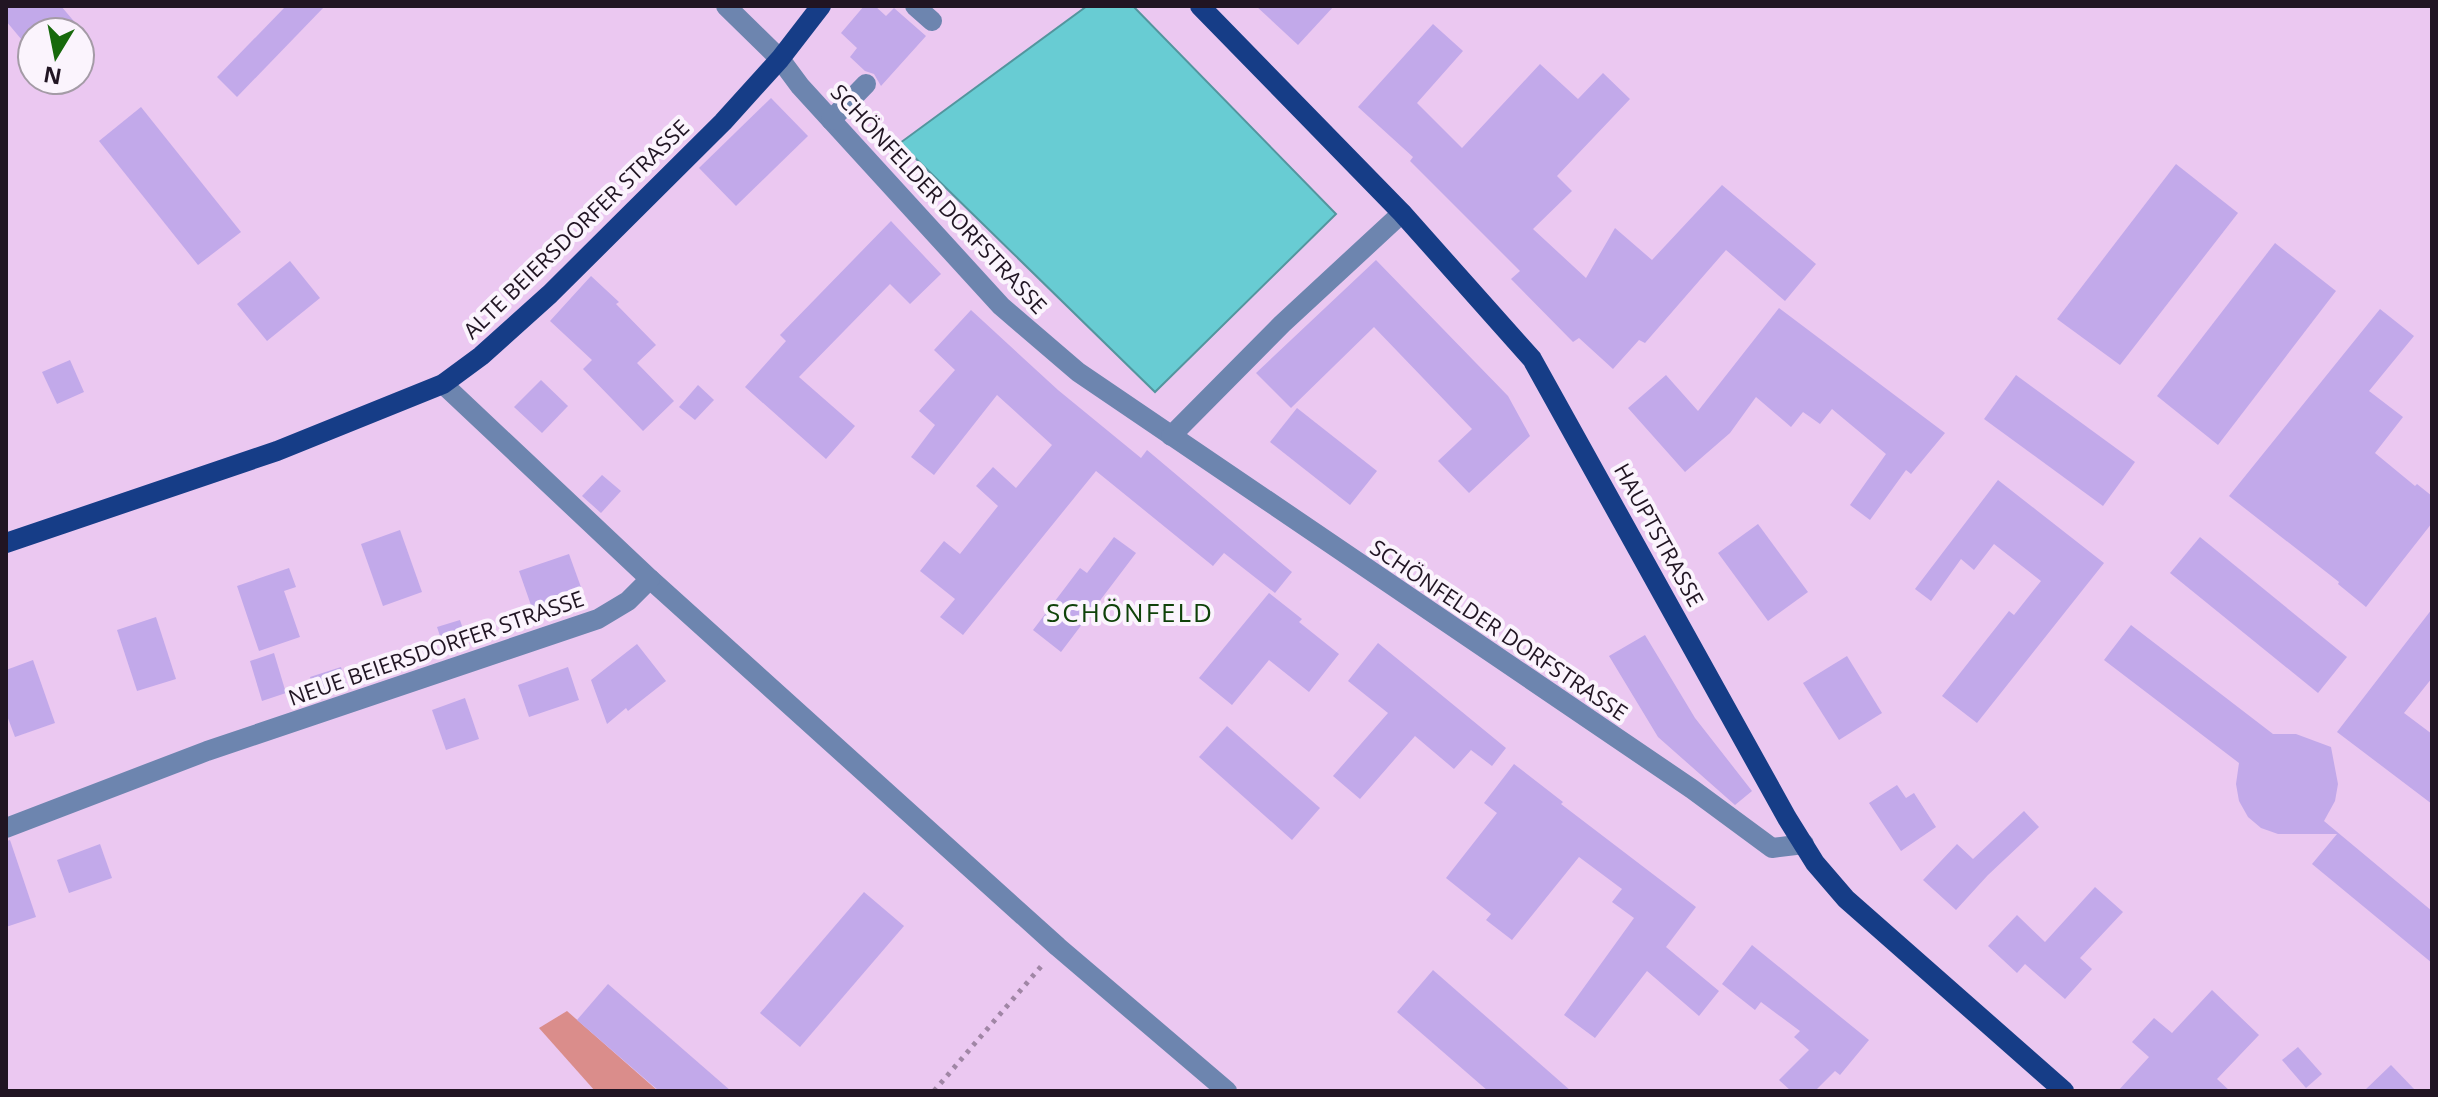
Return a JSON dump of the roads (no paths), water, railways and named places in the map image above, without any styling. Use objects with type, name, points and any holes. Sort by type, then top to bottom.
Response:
[{"type":"main road","name":"ALTE BEIERSDORFER STRASSE","points":[[6,543],[277,451],[443,384],[481,356],[550,294],[723,122],[780,59],[821,6]]},
{"type":"main road","name":"HAUPTSTRASSE","points":[[1202,7],[1402,213],[1532,359],[1815,863],[1846,899],[2064,1091]]},
{"type":"street","name":"SCHÖNFELDER DORFSTRASSE","points":[[726,6],[780,59],[800,86],[1001,306],[1078,372],[1692,789],[1772,848],[1804,844]]},
{"type":"street","points":[[915,6],[932,21]]},
{"type":"street","points":[[831,120],[866,84]]},
{"type":"street","points":[[1171,436],[1282,324],[1402,213]]},
{"type":"street","points":[[443,384],[650,579],[1058,947],[1227,1091]]},
{"type":"street","name":"NEUE BEIERSDORFER STRASSE","points":[[6,828],[207,751],[598,619],[628,601],[650,579]]},
{"type":"district","name":"SCHÖNFELD","points":[[1130,613]]}]
